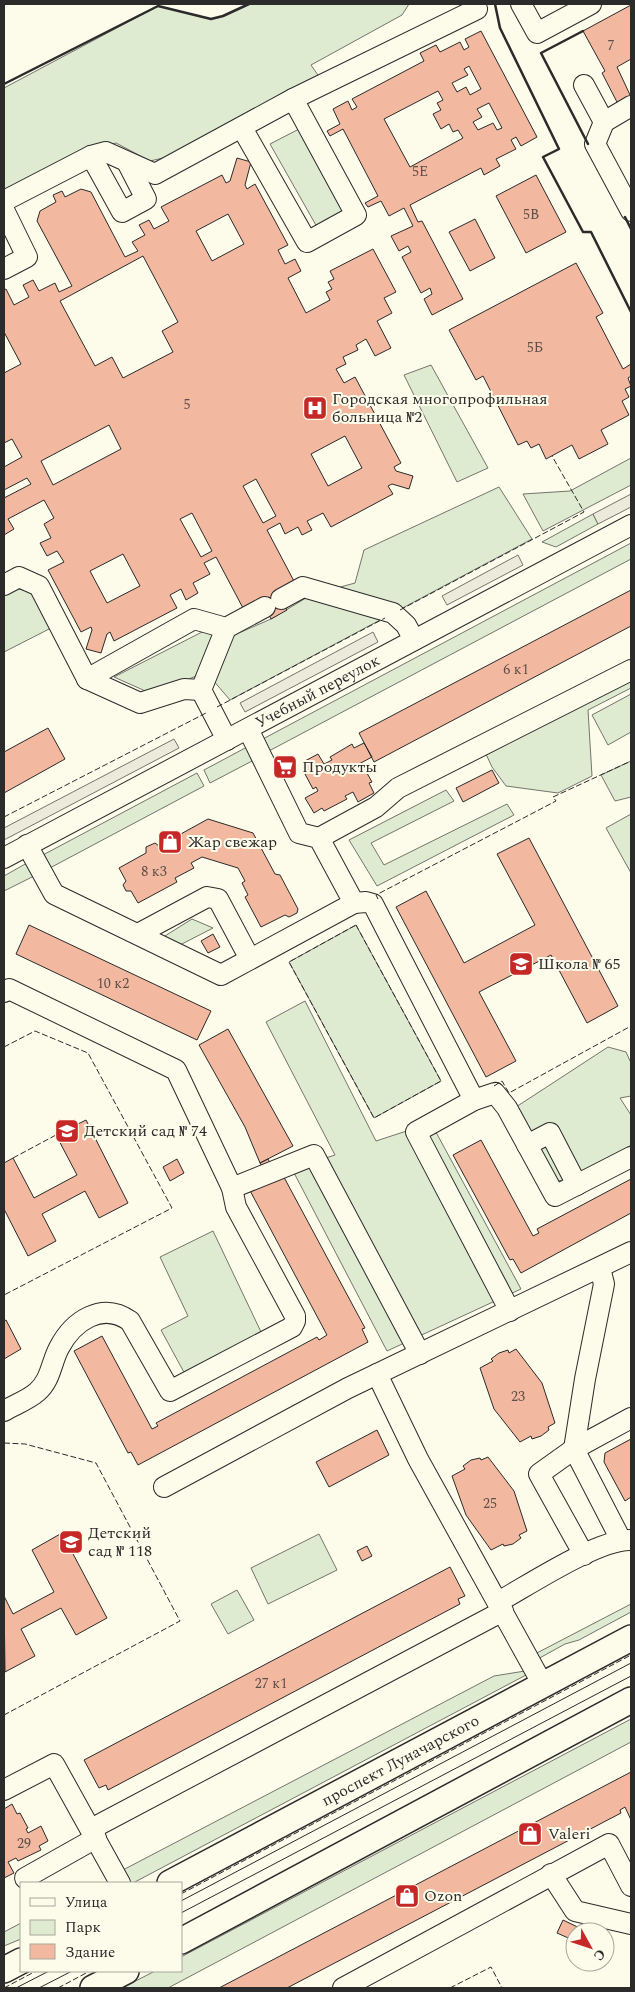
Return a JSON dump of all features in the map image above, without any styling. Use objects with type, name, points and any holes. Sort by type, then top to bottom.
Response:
[{"type":"main road","name":"проспект Луначарского","points":[[172,1882],[631,1638]]},
{"type":"main road","points":[[182,1940],[631,1700]]},
{"type":"main road","points":[[4,1970],[20,1962]]},
{"type":"main road","points":[[93,1988],[124,1972]]},
{"type":"street","points":[[4,202],[91,156],[106,152],[128,164],[155,174],[292,99],[477,9],[474,4]]},
{"type":"street","points":[[521,4],[537,33],[591,4]]},
{"type":"street","points":[[584,85],[604,122]]},
{"type":"street","points":[[242,128],[307,242],[356,215],[292,99]]},
{"type":"street","points":[[631,106],[604,122],[595,144],[631,211]]},
{"type":"street","points":[[91,156],[122,212],[146,199],[128,164]]},
{"type":"street","points":[[4,210],[27,257],[4,269]]},
{"type":"street","name":"Учебный переулок","points":[[4,858],[631,525]]},
{"type":"street","points":[[4,585],[19,577],[39,586],[87,679],[140,703],[184,689],[201,690]]},
{"type":"street","points":[[227,740],[201,690],[226,628],[303,587],[393,613],[401,619],[414,640]]},
{"type":"street","points":[[87,679],[194,619],[226,628]]},
{"type":"street","points":[[248,729],[299,833],[319,838],[376,806],[398,788],[631,670]]},
{"type":"street","points":[[319,838],[354,904]]},
{"type":"street","points":[[27,846],[54,894],[222,975],[354,904],[366,902],[373,904],[474,1100]]},
{"type":"street","points":[[138,934],[207,897],[218,899],[250,959]]},
{"type":"street","points":[[4,992],[9,989],[176,1070],[232,1188],[236,1207],[296,1322],[292,1327],[170,1391],[130,1321],[119,1314],[107,1311],[80,1324],[66,1337],[58,1350],[50,1375],[37,1392],[4,1411]]},
{"type":"street","points":[[510,1312],[416,1132],[474,1100],[495,1093],[507,1108],[555,1196],[631,1157]]},
{"type":"street","points":[[232,1188],[314,1155],[420,1354]]},
{"type":"street","points":[[164,1487],[377,1374],[510,1312],[631,1252]]},
{"type":"street","points":[[25,1878],[93,1834],[500,1607],[584,1555],[626,1540],[574,1449],[585,1379],[604,1284],[600,1268]]},
{"type":"street","points":[[377,1374],[418,1459],[543,1685]]},
{"type":"street","points":[[584,1555],[539,1474],[574,1449],[631,1418]]},
{"type":"street","points":[[4,1790],[54,1764],[119,1882]]},
{"type":"street","points":[[343,1988],[609,1844],[631,1886]]},
{"type":"street","points":[[551,1874],[575,1911],[631,1924]]},
{"type":"green space","points":[[249,4],[409,4],[402,15],[311,65],[320,78],[172,156],[150,161],[116,143],[87,151],[4,194],[4,88],[158,6],[211,19],[223,16]]},
{"type":"green space","points":[[301,128],[348,210],[317,227],[270,144]]},
{"type":"green space","points":[[431,365],[488,468],[457,482],[404,375]]},
{"type":"green space","points":[[631,458],[631,485],[543,531],[523,494],[570,491]]},
{"type":"green space","points":[[499,487],[532,539],[230,700],[206,672],[152,694],[114,677],[202,632],[241,632],[271,619],[311,595],[355,583],[364,550]]},
{"type":"green space","points":[[593,514],[598,524],[556,547],[542,542]]},
{"type":"green space","points":[[631,543],[631,559],[267,752],[261,740]]},
{"type":"green space","points":[[15,588],[35,593],[53,627],[4,652],[4,594]]},
{"type":"green space","points":[[631,674],[631,688],[588,710],[592,776],[558,793],[506,786],[492,767],[485,752]]},
{"type":"green space","points":[[631,694],[631,732],[608,745],[592,715]]},
{"type":"green space","points":[[247,747],[254,760],[210,783],[204,770]]},
{"type":"green space","points":[[631,761],[631,797],[615,801],[601,775]]},
{"type":"green space","points":[[197,773],[204,786],[48,869],[41,856]]},
{"type":"green space","points":[[446,790],[454,801],[371,843],[384,865],[507,804],[514,815],[377,886],[349,840]]},
{"type":"green space","points":[[631,814],[631,873],[606,828]]},
{"type":"green space","points":[[27,863],[34,876],[4,891],[4,876]]},
{"type":"green space","points":[[192,919],[213,928],[176,947],[160,939]]},
{"type":"green space","points":[[356,925],[441,1081],[374,1118],[289,962]]},
{"type":"green space","points":[[305,1001],[376,1141],[431,1123],[521,1289],[387,1351],[292,1169],[335,1155],[266,1022]]},
{"type":"green space","points":[[608,1047],[626,1052],[631,1063],[631,1096],[620,1098],[631,1115],[631,1145],[580,1177],[552,1182],[516,1107]]},
{"type":"green space","points":[[213,1231],[262,1334],[186,1376],[161,1330],[188,1316],[160,1257]]},
{"type":"green space","points":[[319,1534],[337,1570],[268,1604],[251,1568]]},
{"type":"green space","points":[[237,1590],[254,1620],[228,1634],[211,1604]]},
{"type":"green space","points":[[631,1604],[631,1612],[579,1640],[565,1644],[536,1660],[533,1655]]},
{"type":"green space","points":[[525,1671],[526,1675],[135,1882],[127,1880],[121,1871],[494,1676]]},
{"type":"green space","points":[[631,1719],[631,1742],[168,1988],[122,1988],[153,1972],[182,1972],[182,1956]]},
{"type":"green space","points":[[20,1924],[20,1939],[4,1946],[4,1932]]},
{"type":"shaded area","points":[[631,494],[631,507],[598,524],[593,514]]},
{"type":"shaded area","points":[[518,555],[523,565],[447,605],[442,596]]},
{"type":"shaded area","points":[[373,632],[378,642],[245,712],[240,703]]},
{"type":"shaded area","points":[[174,739],[179,748],[4,840],[4,828]]},
{"type":"building","points":[[631,5],[631,59],[617,67],[631,97],[618,104],[602,73],[605,71],[583,31]]},
{"type":"building","points":[[481,31],[537,137],[521,146],[516,137],[511,140],[516,149],[496,159],[500,166],[484,175],[481,168],[410,205],[418,222],[422,221],[463,299],[432,315],[424,299],[432,294],[430,288],[421,293],[402,257],[411,252],[408,246],[399,251],[391,236],[413,226],[404,208],[389,216],[381,201],[368,207],[365,203],[378,196],[343,129],[330,136],[327,131],[340,124],[333,109],[348,101],[352,110],[357,107],[352,99],[424,61],[420,53],[436,45],[440,52],[460,42],[464,50],[469,47],[465,39]],"holes":[[[469,66],[481,89],[470,95],[466,87],[457,92],[452,83],[468,75],[464,69]],[[438,91],[443,100],[437,103],[441,110],[433,114],[441,129],[449,124],[453,132],[458,130],[463,138],[410,167],[384,119]],[[489,103],[502,128],[497,130],[493,123],[478,130],[473,122],[482,117],[477,109]]]},
{"type":"building","points":[[237,158],[251,162],[245,185],[247,189],[255,184],[288,245],[278,250],[285,264],[295,259],[301,271],[288,278],[306,313],[330,300],[326,292],[332,289],[328,282],[334,279],[330,271],[373,249],[396,292],[384,298],[392,313],[377,321],[391,348],[375,356],[366,339],[356,345],[358,350],[343,357],[346,364],[336,369],[344,383],[355,377],[401,463],[394,467],[396,471],[413,476],[409,489],[392,484],[388,486],[393,494],[331,527],[323,513],[307,521],[312,530],[302,535],[298,527],[285,534],[280,523],[267,530],[295,583],[277,592],[287,610],[271,619],[261,600],[244,610],[216,557],[204,563],[210,574],[193,583],[198,593],[186,600],[181,589],[170,595],[177,608],[114,641],[110,632],[107,634],[101,653],[86,649],[92,630],[91,627],[81,632],[48,570],[64,562],[57,551],[47,556],[40,543],[51,538],[44,524],[54,518],[44,500],[8,519],[14,529],[4,535],[4,498],[31,484],[27,478],[4,490],[4,467],[22,457],[12,439],[4,443],[4,373],[21,364],[4,332],[4,290],[6,289],[14,305],[29,297],[23,285],[33,280],[39,291],[55,283],[59,292],[72,286],[37,221],[40,211],[56,202],[53,195],[62,191],[65,197],[81,189],[91,192],[125,257],[138,251],[132,242],[145,235],[139,225],[149,220],[154,229],[169,221],[161,207],[222,175],[226,183],[230,181]],"holes":[[[228,214],[244,244],[212,261],[196,231]],[[143,256],[178,322],[162,331],[173,352],[123,378],[112,357],[95,366],[60,301]],[[109,425],[121,449],[53,485],[41,461]],[[345,436],[362,468],[328,486],[311,454]],[[256,479],[276,516],[263,523],[243,486]],[[192,513],[212,551],[201,557],[180,519]],[[123,554],[140,586],[107,603],[90,571]]]},
{"type":"building","points":[[536,175],[566,232],[526,253],[496,196]]},
{"type":"building","points":[[475,219],[495,258],[470,271],[449,232]]},
{"type":"building","points":[[576,263],[603,313],[596,317],[623,369],[631,364],[631,376],[628,378],[631,386],[625,389],[629,397],[622,401],[629,415],[601,430],[608,444],[579,459],[572,445],[546,459],[539,444],[531,448],[527,441],[518,445],[483,376],[476,380],[449,330]]},
{"type":"building","points":[[631,590],[631,626],[374,762],[359,733]]},
{"type":"building","points":[[48,728],[65,759],[4,793],[4,752]]},
{"type":"building","points":[[364,743],[372,757],[359,764],[361,768],[363,766],[372,782],[369,783],[374,793],[358,802],[353,792],[345,796],[347,799],[324,811],[322,808],[314,813],[305,798],[318,791],[316,787],[313,789],[305,774],[308,772],[303,762],[318,754],[324,764],[332,760],[330,757],[352,744],[354,748]]},
{"type":"building","name":"Продукты","points":[[290,760],[294,767],[281,774],[277,767]]},
{"type":"building","points":[[492,770],[499,783],[463,802],[456,788]]},
{"type":"building","points":[[208,819],[253,833],[275,874],[280,875],[298,909],[297,913],[289,917],[285,915],[261,927],[245,897],[248,895],[242,883],[245,881],[238,868],[202,857],[191,863],[194,868],[175,878],[177,882],[138,903],[131,891],[126,891],[123,885],[126,881],[119,868],[146,853],[146,847],[155,843],[159,846]]},
{"type":"building","points":[[529,838],[618,1006],[587,1023],[551,955],[479,992],[516,1061],[486,1077],[396,907],[426,891],[464,963],[535,925],[497,854]]},
{"type":"building","points":[[29,925],[211,1011],[197,1040],[16,954]]},
{"type":"building","points":[[213,934],[220,947],[208,953],[201,941]]},
{"type":"building","points":[[228,1029],[293,1146],[260,1163],[245,1127],[199,1045]]},
{"type":"building","points":[[86,1120],[128,1203],[99,1218],[85,1191],[42,1214],[56,1241],[28,1256],[4,1209],[4,1163],[13,1158],[34,1198],[77,1175],[56,1135]]},
{"type":"building","points":[[481,1140],[533,1236],[539,1233],[537,1229],[631,1179],[631,1213],[521,1273],[513,1259],[510,1260],[453,1155]]},
{"type":"building","points":[[177,1159],[184,1173],[170,1181],[163,1167]]},
{"type":"building","points":[[268,1159],[274,1170],[279,1168],[365,1328],[362,1329],[368,1342],[138,1465],[131,1452],[128,1453],[74,1351],[102,1336],[152,1429],[158,1426],[156,1423],[317,1337],[319,1340],[327,1335],[247,1185],[266,1174],[260,1163]]},
{"type":"building","points":[[6,1320],[21,1349],[4,1359],[4,1321]]},
{"type":"building","points":[[516,1349],[542,1383],[555,1423],[548,1427],[549,1430],[541,1436],[532,1439],[531,1436],[520,1442],[494,1409],[480,1368],[493,1361],[491,1359],[499,1353],[508,1350],[509,1353]]},
{"type":"building","points":[[377,1430],[389,1455],[329,1487],[316,1462]]},
{"type":"building","points":[[631,1439],[631,1497],[625,1501],[604,1462],[605,1453]]},
{"type":"building","points":[[488,1457],[514,1491],[527,1531],[519,1535],[521,1538],[513,1544],[504,1546],[503,1544],[491,1550],[466,1515],[452,1476],[465,1469],[463,1466],[471,1460],[480,1458],[481,1460]]},
{"type":"building","points":[[62,1533],[107,1618],[76,1635],[61,1608],[21,1629],[35,1656],[5,1672],[4,1596],[13,1614],[54,1592],[32,1550]]},
{"type":"building","points":[[367,1546],[372,1556],[362,1561],[357,1551]]},
{"type":"building","points":[[450,1567],[465,1596],[458,1599],[460,1604],[108,1790],[106,1785],[99,1788],[84,1760]]},
{"type":"building","points":[[631,1772],[631,1820],[625,1807],[620,1810],[621,1813],[287,1988],[219,1988]]},
{"type":"building","points":[[12,1804],[17,1814],[20,1813],[28,1828],[26,1829],[28,1833],[41,1826],[48,1841],[39,1846],[41,1850],[18,1861],[16,1858],[8,1862],[14,1873],[4,1878],[4,1809]]},
{"type":"building","points":[[563,1920],[567,1922],[565,1922],[565,1937],[557,1933]]},
{"type":"tram line","points":[[182,1900],[631,1663]]},
{"type":"tram line","points":[[182,1912],[631,1676]]},
{"type":"tram line","points":[[16,1988],[47,1972]]},
{"type":"tram line","points":[[39,1988],[70,1972]]},
{"type":"fence","points":[[400,610],[584,512],[552,456]]},
{"type":"fence","points":[[217,707],[385,618]]},
{"type":"fence","points":[[4,817],[206,713]]},
{"type":"fence","points":[[378,899],[376,895],[556,801],[553,797],[631,761]]},
{"type":"fence","points":[[356,925],[441,1081],[374,1118],[289,962],[356,925]]},
{"type":"fence","points":[[494,1086],[502,1081],[509,1093],[631,1026]]},
{"type":"fence","points":[[4,1047],[35,1031],[88,1053],[172,1208],[4,1295]]},
{"type":"fence","points":[[13,1158],[56,1135]]},
{"type":"fence","points":[[4,1443],[25,1444],[96,1463],[180,1621],[4,1715]]},
{"type":"fence","points":[[182,1893],[631,1655]]},
{"type":"fence","points":[[450,1988],[491,1967],[502,1988]]},
{"type":"fence","points":[[4,1988],[34,1972]]},
{"type":"fence","points":[[58,1988],[88,1972]]},
{"type":"wall","points":[[4,84],[158,6],[211,19],[223,16],[249,4]]},
{"type":"wall","points":[[495,4],[500,28],[559,149],[543,157],[583,232],[591,232],[631,312]]},
{"type":"wall","points":[[583,31],[541,53],[588,144]]},
{"type":"wall","points":[[625,217],[631,229]]},
{"type":"place","name":"Городская многопрофильная больница №2","points":[[315,408]]},
{"type":"place","name":"Продукты","points":[[285,767]]},
{"type":"place","name":"Жар свежар","points":[[170,842]]},
{"type":"place","name":"Школа № 65","points":[[521,964]]},
{"type":"place","name":"Детский сад № 74","points":[[67,1131]]},
{"type":"place","name":"Детский сад № 118","points":[[71,1542]]},
{"type":"place","name":"Valeri","points":[[530,1834]]},
{"type":"place","name":"Ozon","points":[[407,1896]]}]
